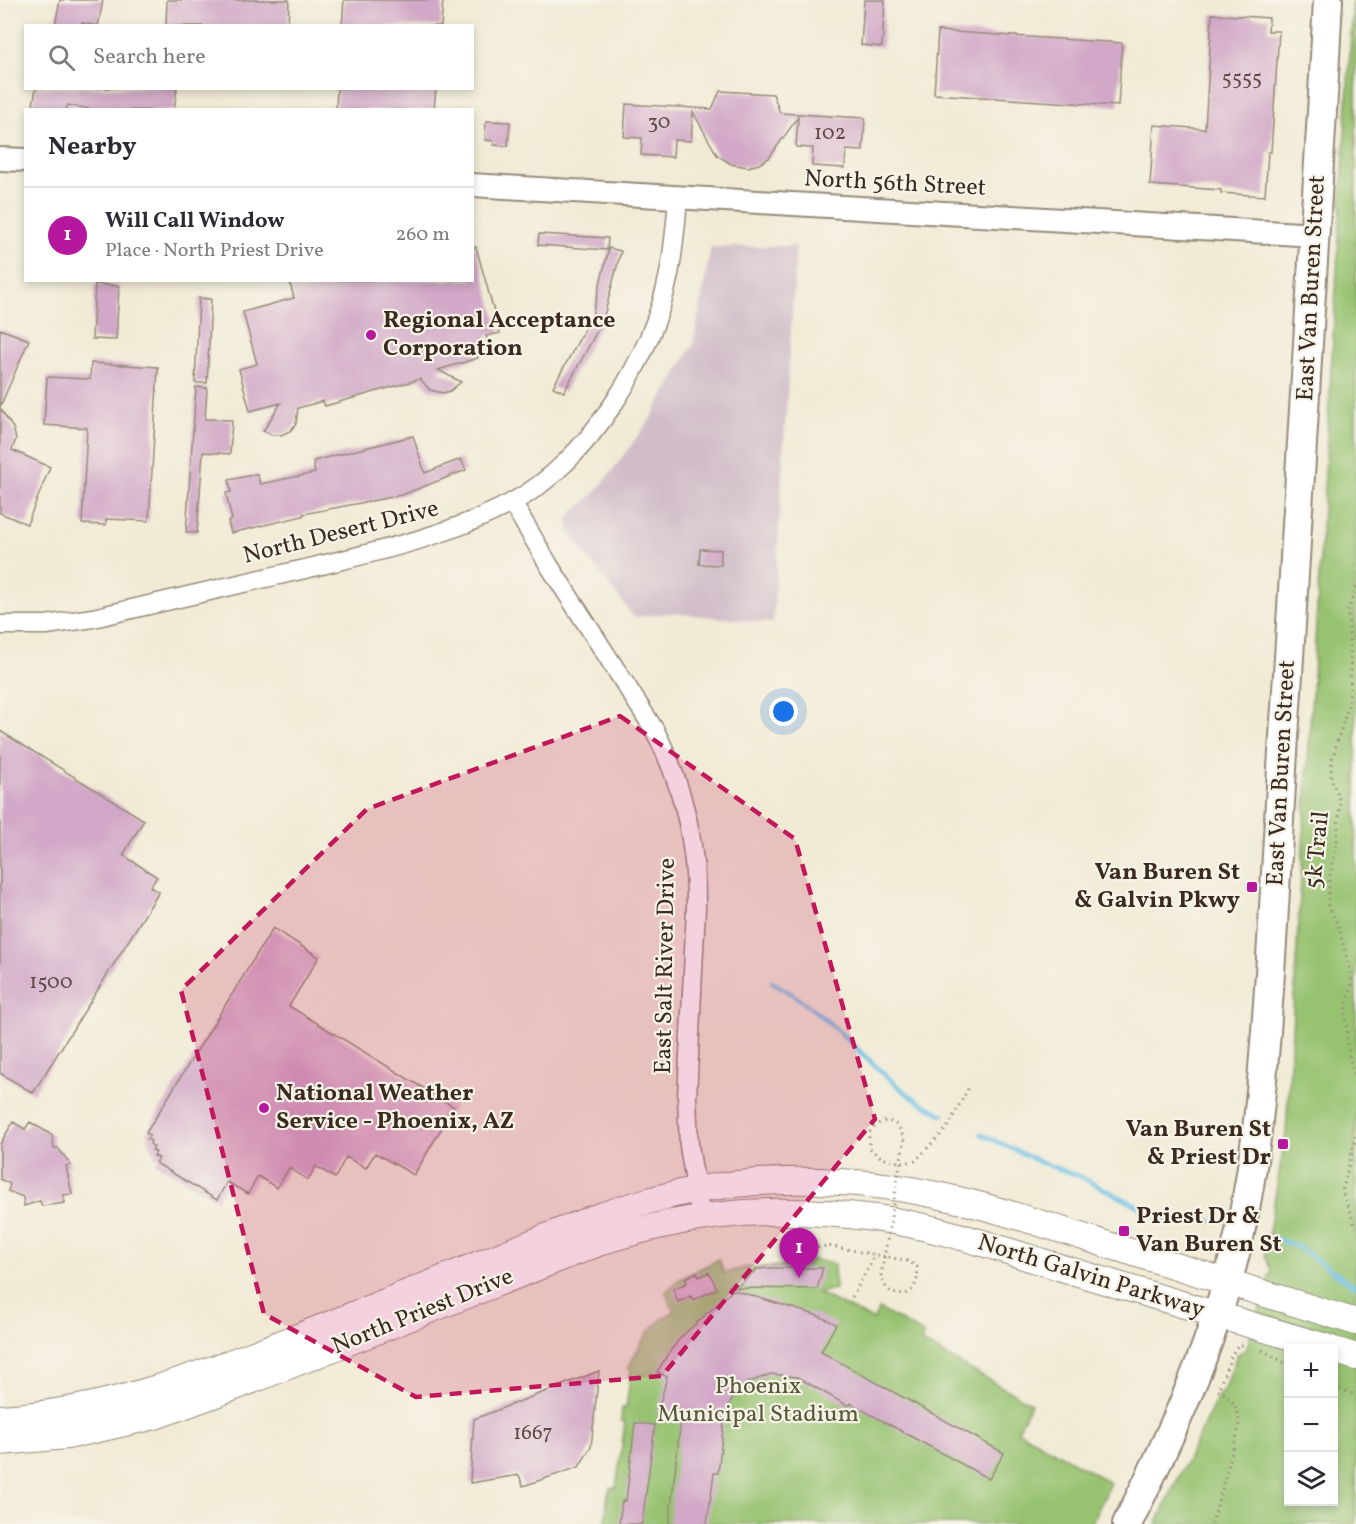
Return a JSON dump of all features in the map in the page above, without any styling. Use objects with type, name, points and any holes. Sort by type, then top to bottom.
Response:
[{"type":"main road","name":"East Van Buren Street","points":[[1127,1524],[1179,1418],[1218,1314],[1243,1214],[1252,1160],[1265,1051],[1316,235],[1328,0]]},
{"type":"main road","name":"North Priest Drive","points":[[0,1418],[74,1410],[163,1388],[321,1328],[591,1219],[640,1203],[696,1190],[786,1181],[842,1182]]},
{"type":"main road","name":"North Galvin Parkway","points":[[842,1182],[947,1197],[1356,1322]]},
{"type":"main road","name":"North Priest Drive","points":[[0,1442],[67,1436],[155,1416],[277,1370],[574,1251],[642,1230],[700,1218],[799,1212],[851,1215]]},
{"type":"main road","name":"North Galvin Parkway","points":[[851,1215],[903,1224],[966,1239],[1316,1344]]},
{"type":"main road","points":[[1338,1351],[1356,1357]]},
{"type":"street","points":[[0,159],[24,160]]},
{"type":"street","name":"North 56th Street","points":[[474,186],[1316,235]]},
{"type":"street","name":"North Desert Drive","points":[[0,625],[46,625],[93,618],[400,546],[457,528],[513,502],[548,477],[574,453],[603,421],[621,393],[657,316],[669,276],[678,198]]},
{"type":"street","name":"East Salt River Drive","points":[[513,502],[550,567],[654,729],[667,755],[691,828],[696,892],[687,1097],[689,1146],[700,1218]]},
{"type":"path","name":"5k Trail","points":[[1356,587],[1348,611],[1351,671],[1349,703],[1332,759],[1331,778],[1340,802],[1337,841],[1329,880],[1328,905],[1340,928],[1350,970],[1352,986],[1345,1011],[1349,1057],[1356,1080]]},
{"type":"path","points":[[806,1251],[826,1246],[883,1256],[893,1257],[908,1261],[917,1267],[919,1280],[912,1291],[903,1295],[892,1292],[885,1286],[881,1276],[883,1264],[885,1253],[889,1231],[891,1220],[898,1174],[900,1163],[902,1152],[904,1141],[903,1132],[899,1126],[887,1121],[880,1122],[868,1133],[869,1147],[874,1154],[886,1160],[897,1161],[908,1162],[920,1157],[947,1128],[969,1087]]},
{"type":"path","points":[[1356,1136],[1342,1192],[1356,1228]]},
{"type":"path","points":[[852,1297],[874,1254]]},
{"type":"path","points":[[1212,1524],[1239,1426],[1235,1405],[1218,1390],[1232,1354],[1238,1345],[1253,1346]]},
{"type":"path","points":[[1259,1347],[1284,1363]]},
{"type":"path","points":[[1338,1388],[1356,1395]]},
{"type":"highlighted area","points":[[620,716],[795,839],[875,1119],[662,1376],[416,1397],[264,1314],[181,990],[367,809]]},
{"type":"shaded area","points":[[796,246],[773,623],[673,613],[634,617],[568,532],[569,516],[597,491],[649,421],[693,345],[711,247]]},
{"type":"green space","points":[[1353,0],[1356,0],[1356,1524],[1156,1524],[1217,1398],[1226,1386],[1237,1354],[1246,1350],[1271,1271],[1265,1255],[1286,1133]]},
{"type":"green space","name":"Phoenix Municipal Stadium","points":[[719,1259],[724,1273],[748,1267],[807,1266],[811,1259],[834,1264],[835,1289],[818,1293],[873,1320],[879,1309],[924,1334],[921,1342],[1031,1403],[1018,1431],[1111,1483],[1091,1524],[606,1524],[610,1488],[616,1488],[625,1422],[621,1421],[622,1408],[626,1408],[631,1371],[628,1369],[641,1343],[652,1329],[658,1322],[674,1312],[666,1292],[678,1280]]},
{"type":"building","points":[[60,0],[103,0],[98,24],[55,24]]},
{"type":"building","points":[[167,0],[289,0],[288,24],[166,24]]},
{"type":"building","points":[[344,0],[443,0],[441,24],[342,24]]},
{"type":"building","points":[[864,0],[885,0],[882,47],[861,45]]},
{"type":"building","points":[[1212,14],[1269,18],[1268,31],[1279,31],[1271,152],[1268,152],[1265,196],[1150,185],[1154,125],[1205,129]]},
{"type":"building","points":[[938,31],[1122,43],[1118,106],[934,94]]},
{"type":"building","points":[[36,90],[177,90],[174,108],[85,108],[68,105],[67,108],[47,108],[33,105]]},
{"type":"building","points":[[337,90],[436,90],[434,108],[336,108]]},
{"type":"building","points":[[720,91],[773,94],[780,113],[865,118],[863,151],[846,150],[845,168],[812,166],[813,148],[796,147],[798,117],[769,158],[748,167],[731,164],[717,155],[693,112],[691,141],[674,140],[673,157],[641,155],[642,138],[624,137],[626,104],[712,109]]},
{"type":"building","points":[[486,121],[510,122],[508,146],[494,145],[494,141],[485,140]]},
{"type":"building","points":[[539,234],[608,238],[607,250],[538,245]]},
{"type":"building","name":"Regional Acceptance Corporation","points":[[476,247],[500,333],[486,336],[489,344],[475,348],[478,358],[438,370],[461,382],[450,391],[443,393],[430,390],[420,379],[325,406],[323,401],[298,408],[296,424],[290,431],[281,435],[272,435],[263,431],[281,403],[250,411],[239,369],[257,364],[243,312],[294,298],[290,282],[474,282],[474,248]]},
{"type":"building","points":[[609,248],[621,251],[603,320],[564,392],[553,387],[592,316]]},
{"type":"building","points":[[95,284],[119,286],[116,340],[92,339]]},
{"type":"building","points":[[199,298],[211,299],[207,383],[195,383]]},
{"type":"building","points":[[0,329],[29,340],[0,407]]},
{"type":"building","points":[[91,363],[158,367],[149,521],[106,519],[106,525],[82,524],[87,428],[44,425],[47,377],[90,379]]},
{"type":"building","points":[[196,387],[207,388],[205,419],[232,420],[230,454],[203,452],[197,533],[186,532]]},
{"type":"building","points":[[0,408],[13,428],[16,439],[12,450],[50,467],[27,524],[0,513]]},
{"type":"building","points":[[413,436],[425,473],[461,459],[466,470],[402,495],[303,514],[303,516],[231,533],[228,521],[232,520],[226,493],[231,492],[229,480],[257,474],[260,484],[315,473],[313,462],[317,460]]},
{"type":"building","points":[[700,549],[721,550],[721,565],[699,564]]},
{"type":"building","points":[[0,731],[144,820],[123,855],[157,877],[150,887],[159,892],[33,1093],[0,1073]]},
{"type":"building","points":[[273,928],[319,957],[289,1006],[454,1107],[414,1175],[375,1153],[366,1168],[346,1157],[335,1178],[316,1166],[308,1180],[289,1168],[277,1188],[258,1176],[248,1194],[227,1182],[217,1200],[156,1163],[159,1158],[154,1156],[156,1152],[152,1150],[154,1147],[150,1144],[151,1141],[147,1139],[150,1135],[146,1133]]},
{"type":"building","points":[[13,1122],[25,1129],[30,1122],[52,1135],[54,1148],[58,1148],[71,1165],[66,1166],[72,1194],[63,1195],[65,1203],[42,1206],[40,1201],[24,1206],[23,1197],[8,1191],[10,1184],[0,1179],[0,1144]]},
{"type":"building","points":[[823,1268],[817,1289],[736,1288],[757,1269]]},
{"type":"building","points":[[697,1272],[699,1277],[709,1272],[717,1289],[693,1300],[691,1296],[678,1302],[673,1289],[687,1283],[685,1278]]},
{"type":"building","points":[[733,1290],[819,1316],[836,1324],[821,1352],[1004,1453],[989,1479],[850,1403],[848,1406],[797,1377],[771,1374],[747,1383],[737,1391],[730,1402],[724,1421],[718,1473],[714,1473],[707,1524],[669,1524],[681,1418],[657,1415],[667,1377],[657,1372],[681,1337]]},
{"type":"building","points":[[599,1371],[591,1447],[579,1467],[523,1486],[519,1475],[470,1483],[474,1419]]},
{"type":"building","points":[[635,1423],[655,1425],[642,1524],[619,1524],[622,1501],[626,1501]]},
{"type":"waterway","points":[[772,982],[791,993],[825,1019],[908,1095],[943,1115]]},
{"type":"waterway","points":[[981,1134],[1042,1163],[1079,1176],[1167,1221],[1211,1221]]},
{"type":"waterway","points":[[1271,1237],[1298,1247],[1356,1287]]},
{"type":"place","name":"Regional Acceptance Corporation","points":[[371,335]]},
{"type":"place","name":"Van Buren St & Galvin Pkwy","points":[[1252,887]]},
{"type":"place","name":"National Weather Service - Phoenix, AZ","points":[[264,1108]]},
{"type":"place","name":"Van Buren St & Priest Dr","points":[[1283,1144]]},
{"type":"place","name":"Priest Dr & Van Buren St","points":[[1124,1231]]},
{"type":"place","name":"Will Call Window","points":[[799,1278]]}]
